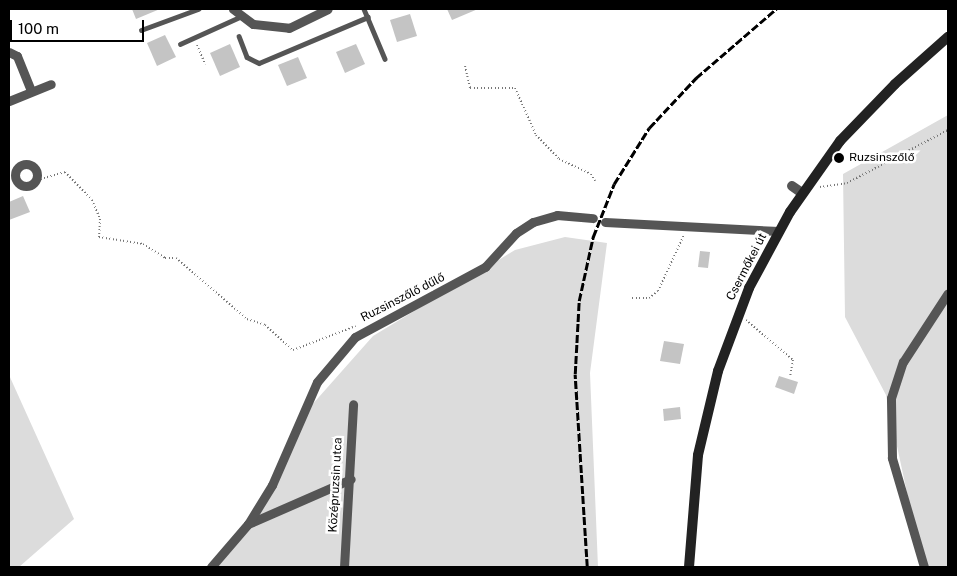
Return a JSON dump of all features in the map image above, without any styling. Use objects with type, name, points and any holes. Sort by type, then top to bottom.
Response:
[{"type":"main road","name":"Csermőkei út","points":[[689,567],[698,455],[737,315],[779,231],[808,184],[866,112],[948,38]]},
{"type":"street","points":[[233,9],[254,24],[289,28],[328,9]]},
{"type":"street","points":[[9,52],[17,56],[31,91]]},
{"type":"street","points":[[9,101],[51,84]]},
{"type":"street","points":[[27,164],[36,169],[37,180],[24,186],[12,181],[17,168],[27,164]]},
{"type":"street","points":[[792,186],[802,193]]},
{"type":"street","name":"Ruzsinszőlő dűlő","points":[[211,567],[248,524],[272,485],[317,382],[338,353],[371,327],[485,267],[516,233],[533,222],[557,215],[593,218]]},
{"type":"street","points":[[605,222],[779,231]]},
{"type":"street","points":[[924,567],[892,458],[891,398],[903,362],[948,293]]},
{"type":"street","name":"Középruzsin utca","points":[[344,567],[351,479],[352,404]]},
{"type":"street","points":[[248,524],[336,481],[351,479]]},
{"type":"lane","points":[[141,30],[198,9]]},
{"type":"lane","points":[[364,9],[385,59]]},
{"type":"lane","points":[[180,44],[243,16]]},
{"type":"lane","points":[[239,36],[247,57],[259,63],[368,18]]},
{"type":"path","points":[[197,45],[205,64]]},
{"type":"path","points":[[465,66],[470,88],[516,88],[536,135],[559,159],[591,174],[595,181]]},
{"type":"path","points":[[808,184],[826,188],[847,183],[948,130]]},
{"type":"path","points":[[37,180],[65,172],[92,200],[100,219],[100,237],[143,244],[165,258],[176,258],[247,319],[266,325],[293,350],[356,326],[371,327]]},
{"type":"path","points":[[632,298],[649,298],[658,290],[688,226]]},
{"type":"path","points":[[737,315],[754,324],[793,360],[790,378]]},
{"type":"shaded area","points":[[948,115],[948,567],[923,567],[886,395],[845,317],[843,174]]},
{"type":"shaded area","points":[[565,237],[607,243],[590,373],[598,567],[218,567],[274,488],[303,415],[373,336],[515,250]]},
{"type":"shaded area","points":[[9,375],[74,519],[19,567],[9,567]]},
{"type":"building","points":[[132,9],[160,9],[136,19]]},
{"type":"building","points":[[447,9],[478,9],[452,20]]},
{"type":"building","points":[[410,14],[417,36],[397,42],[390,20]]},
{"type":"building","points":[[165,35],[176,57],[157,66],[147,43]]},
{"type":"building","points":[[230,44],[240,67],[220,76],[210,53]]},
{"type":"building","points":[[356,44],[365,64],[345,73],[336,52]]},
{"type":"building","points":[[298,57],[307,78],[287,86],[278,65]]},
{"type":"building","points":[[23,196],[30,212],[9,220],[9,202]]},
{"type":"building","points":[[700,251],[710,252],[708,268],[698,267]]},
{"type":"building","points":[[664,341],[684,344],[680,364],[660,361]]},
{"type":"building","points":[[779,376],[798,382],[794,394],[775,387]]},
{"type":"building","points":[[680,407],[681,419],[664,421],[663,409]]},
{"type":"railway","points":[[587,567],[575,374],[579,301],[593,237],[614,184],[649,128],[696,78],[776,9]]},
{"type":"place","name":"Ruzsinszőlő","points":[[839,158]]}]
